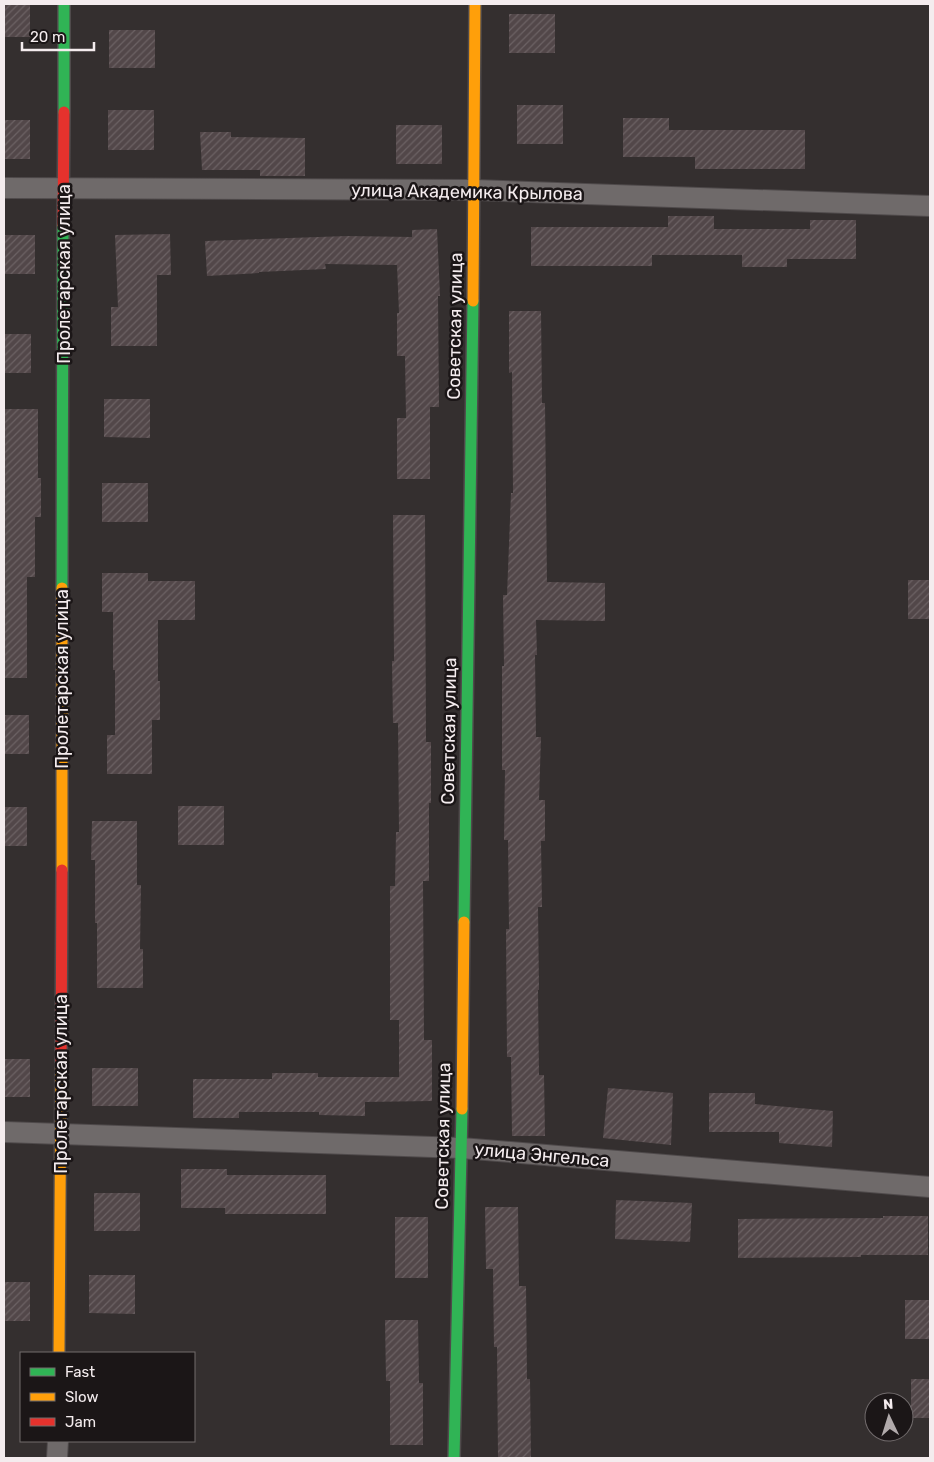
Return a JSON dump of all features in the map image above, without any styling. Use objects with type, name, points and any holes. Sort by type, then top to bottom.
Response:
[{"type":"street","name":"Пролетарская улица","points":[[59,1352],[64,4]]},
{"type":"street","name":"Советская улица","points":[[454,1458],[461,1148],[475,4]]},
{"type":"street","name":"улица Академика Крылова","points":[[4,188],[474,190],[930,206]]},
{"type":"street","name":"улица Энгельса","points":[[4,1132],[461,1148],[930,1187]]},
{"type":"street","points":[[57,1458],[58,1442]]},
{"type":"building","points":[[4,4],[30,4],[30,37],[4,37]]},
{"type":"building","points":[[509,14],[555,14],[555,53],[509,53]]},
{"type":"building","points":[[109,30],[155,30],[155,68],[109,68]]},
{"type":"building","points":[[517,105],[563,105],[563,144],[517,144]]},
{"type":"building","points":[[108,110],[154,110],[154,150],[108,150]]},
{"type":"building","points":[[623,118],[669,118],[669,130],[805,130],[805,169],[695,169],[695,157],[623,157]]},
{"type":"building","points":[[4,120],[30,120],[30,159],[4,159]]},
{"type":"building","points":[[396,125],[442,125],[442,164],[396,164]]},
{"type":"building","points":[[200,132],[231,132],[231,137],[305,138],[305,176],[260,176],[260,170],[202,170]]},
{"type":"building","points":[[668,216],[714,216],[714,229],[810,229],[810,220],[856,220],[856,259],[787,259],[787,267],[742,267],[742,255],[652,255],[652,266],[531,266],[531,227],[668,227]]},
{"type":"building","points":[[437,229],[440,296],[438,296],[439,407],[430,407],[430,479],[397,479],[397,418],[406,418],[405,356],[397,356],[397,313],[399,313],[397,265],[325,264],[326,269],[207,276],[205,241],[347,236],[412,237],[412,230]]},
{"type":"building","points":[[170,234],[171,275],[157,275],[157,346],[111,346],[111,307],[118,307],[115,235]]},
{"type":"building","points":[[4,235],[35,235],[35,274],[4,274]]},
{"type":"building","points":[[509,311],[541,311],[542,403],[545,403],[547,582],[605,583],[605,621],[536,620],[536,737],[541,737],[539,800],[545,800],[545,841],[541,841],[542,907],[538,907],[538,990],[539,1075],[544,1075],[545,1136],[512,1136],[511,1057],[507,1057],[506,929],[509,929],[508,840],[504,840],[505,770],[502,770],[502,666],[504,666],[503,595],[507,595],[511,493],[513,493],[512,372],[509,373]]},
{"type":"building","points":[[4,334],[31,334],[31,373],[4,373]]},
{"type":"building","points":[[104,399],[150,399],[150,438],[104,437]]},
{"type":"building","points":[[4,409],[38,409],[38,478],[41,478],[41,517],[35,517],[35,577],[27,577],[27,678],[4,678]]},
{"type":"building","points":[[102,483],[148,483],[148,522],[102,522]]},
{"type":"building","points":[[393,515],[425,515],[426,742],[431,742],[431,803],[429,803],[429,881],[423,881],[424,1040],[432,1040],[432,1101],[365,1102],[365,1116],[319,1115],[319,1112],[239,1112],[239,1118],[193,1118],[193,1079],[272,1079],[272,1073],[318,1073],[318,1077],[399,1077],[399,1020],[390,1020],[390,886],[395,886],[396,832],[399,832],[398,723],[393,723]]},
{"type":"building","points":[[102,573],[148,573],[148,581],[195,581],[195,620],[158,620],[160,720],[152,720],[152,774],[107,774],[107,735],[115,735],[115,670],[113,670],[113,612],[102,612]]},
{"type":"building","points":[[908,580],[930,580],[930,619],[908,619]]},
{"type":"building","points":[[4,715],[29,715],[29,754],[4,754]]},
{"type":"building","points":[[178,806],[224,806],[224,845],[178,845]]},
{"type":"building","points":[[4,807],[27,807],[27,846],[4,846]]},
{"type":"building","points":[[92,821],[137,821],[137,885],[141,885],[140,949],[143,949],[143,988],[97,988],[95,860],[91,860]]},
{"type":"building","points":[[4,1059],[30,1059],[30,1097],[4,1097]]},
{"type":"building","points":[[92,1068],[138,1068],[138,1106],[92,1106]]},
{"type":"building","points":[[608,1088],[673,1093],[671,1145],[603,1138]]},
{"type":"building","points":[[709,1093],[755,1093],[755,1104],[833,1111],[832,1147],[779,1143],[779,1132],[709,1132]]},
{"type":"building","points":[[181,1169],[227,1169],[227,1175],[326,1175],[326,1214],[225,1214],[225,1208],[181,1208]]},
{"type":"building","points":[[94,1193],[140,1193],[140,1231],[94,1231]]},
{"type":"building","points":[[616,1200],[692,1203],[690,1242],[615,1239]]},
{"type":"building","points":[[485,1207],[518,1207],[519,1286],[526,1286],[527,1379],[530,1379],[531,1458],[498,1458],[497,1347],[494,1347],[493,1269],[486,1269]]},
{"type":"building","points":[[883,1216],[928,1216],[928,1255],[738,1258],[738,1219],[883,1218]]},
{"type":"building","points":[[395,1217],[428,1217],[428,1278],[395,1278]]},
{"type":"building","points":[[89,1275],[135,1275],[135,1314],[89,1313]]},
{"type":"building","points":[[4,1282],[30,1282],[30,1321],[4,1321]]},
{"type":"building","points":[[905,1300],[930,1300],[930,1339],[905,1339]]},
{"type":"building","points":[[385,1320],[418,1320],[419,1383],[423,1383],[423,1445],[390,1445],[390,1381],[386,1381]]},
{"type":"building","points":[[911,1379],[930,1379],[930,1418],[914,1418],[914,1392],[911,1392]]},
{"type":"traffic: fast","points":[[64,4],[64,112]]},
{"type":"traffic: fast","points":[[62,588],[63,225]]},
{"type":"traffic: fast","points":[[464,922],[473,301]]},
{"type":"traffic: fast","points":[[454,1458],[462,1109]]},
{"type":"traffic: slow","points":[[473,301],[475,4]]},
{"type":"traffic: slow","points":[[62,588],[62,870]]},
{"type":"traffic: slow","points":[[462,1109],[464,922]]},
{"type":"traffic: slow","points":[[59,1352],[61,1065]]},
{"type":"traffic: jam","points":[[63,225],[64,112]]},
{"type":"traffic: jam","points":[[61,1065],[62,870]]}]
